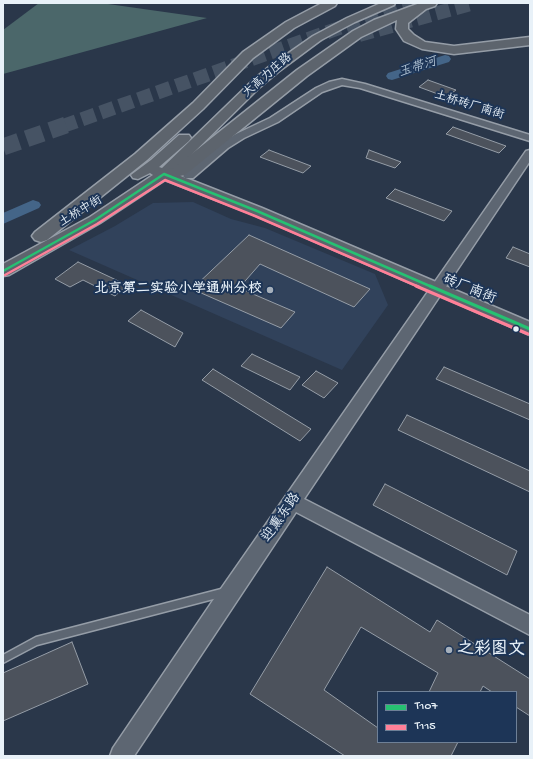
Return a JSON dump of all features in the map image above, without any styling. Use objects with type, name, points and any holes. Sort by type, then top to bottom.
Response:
[{"type":"highway","points":[[160,168],[198,106],[248,55],[290,25],[331,3]]},
{"type":"highway","points":[[160,168],[302,73],[357,34],[378,23],[432,3]]},
{"type":"highway","points":[[432,3],[408,15],[402,23],[404,34],[422,45],[454,50],[530,41]]},
{"type":"main road","name":"大高力庄路","points":[[160,168],[242,84],[281,52],[315,31],[377,3]]},
{"type":"main road","name":"大高力庄路","points":[[160,168],[256,84],[296,52],[317,38],[351,20],[390,3]]},
{"type":"main road","name":"土桥中街","points":[[3,256],[42,236],[160,168]]},
{"type":"main road","points":[[3,271],[95,220],[160,168]]},
{"type":"main road","name":"砖厂南街","points":[[160,168],[263,214],[441,285],[530,316]]},
{"type":"main road","name":"砖厂南街","points":[[160,168],[441,285],[530,329]]},
{"type":"street","name":"土桥砖厂南街","points":[[160,168],[224,146],[274,120],[319,90],[332,84],[342,82],[351,83],[530,138]]},
{"type":"street","name":"迎熏东路","points":[[121,756],[231,591],[530,153]]},
{"type":"street","points":[[293,502],[530,625]]},
{"type":"lane","points":[[3,659],[36,641],[231,591]]},
{"type":"shaded area","name":"北京第二实验小学通州分校","points":[[193,202],[231,219],[265,228],[375,274],[388,305],[342,370],[69,250],[115,226],[153,203]]},
{"type":"green space","points":[[39,3],[101,3],[207,18],[3,74],[3,30]]},
{"type":"building","points":[[428,80],[456,90],[446,97],[419,87]]},
{"type":"building","points":[[453,127],[506,146],[499,153],[446,134]]},
{"type":"building","points":[[269,150],[311,166],[303,173],[260,157]]},
{"type":"building","points":[[369,150],[401,162],[395,168],[366,158]]},
{"type":"building","points":[[395,189],[452,211],[444,221],[386,198]]},
{"type":"building","points":[[249,235],[370,289],[354,307],[260,264],[239,288],[295,312],[281,328],[192,289]]},
{"type":"building","points":[[513,247],[530,254],[530,267],[506,258]]},
{"type":"building","points":[[78,262],[127,285],[115,296],[83,280],[70,287],[55,279]]},
{"type":"building","points":[[141,310],[183,333],[175,347],[128,321]]},
{"type":"building","points":[[252,354],[300,377],[290,390],[241,366]]},
{"type":"building","points":[[444,367],[530,404],[530,420],[436,379]]},
{"type":"building","points":[[213,369],[311,429],[300,441],[202,380]]},
{"type":"building","points":[[316,371],[338,383],[324,398],[302,385]]},
{"type":"building","points":[[407,415],[530,471],[530,492],[398,430]]},
{"type":"building","points":[[385,484],[517,551],[507,575],[373,505]]},
{"type":"building","points":[[327,567],[430,632],[437,620],[530,679],[530,716],[517,708],[517,691],[490,691],[483,686],[480,691],[429,691],[438,673],[361,627],[324,690],[377,727],[377,743],[458,743],[451,756],[345,756],[250,694]]},
{"type":"building","points":[[72,642],[88,684],[3,721],[3,673]]},
{"type":"waterway","name":"玉带河","points":[[392,76],[445,59]]},
{"type":"waterway","name":"玉带河","points":[[3,219],[33,205]]},
{"type":"tunnel","points":[[63,126],[410,3]]},
{"type":"tunnel","points":[[359,35],[474,3]]},
{"type":"tunnel","points":[[3,147],[66,125]]},
{"type":"transit line","name":"T107","points":[[3,271],[95,220],[164,174],[257,211],[530,329]]},
{"type":"transit line","name":"T115","points":[[5,275],[97,224],[165,180],[255,216],[528,334]]},
{"type":"place","name":"北京第二实验小学通州分校","points":[[270,290]]},
{"type":"place","name":"之彩图文","points":[[449,650]]}]
